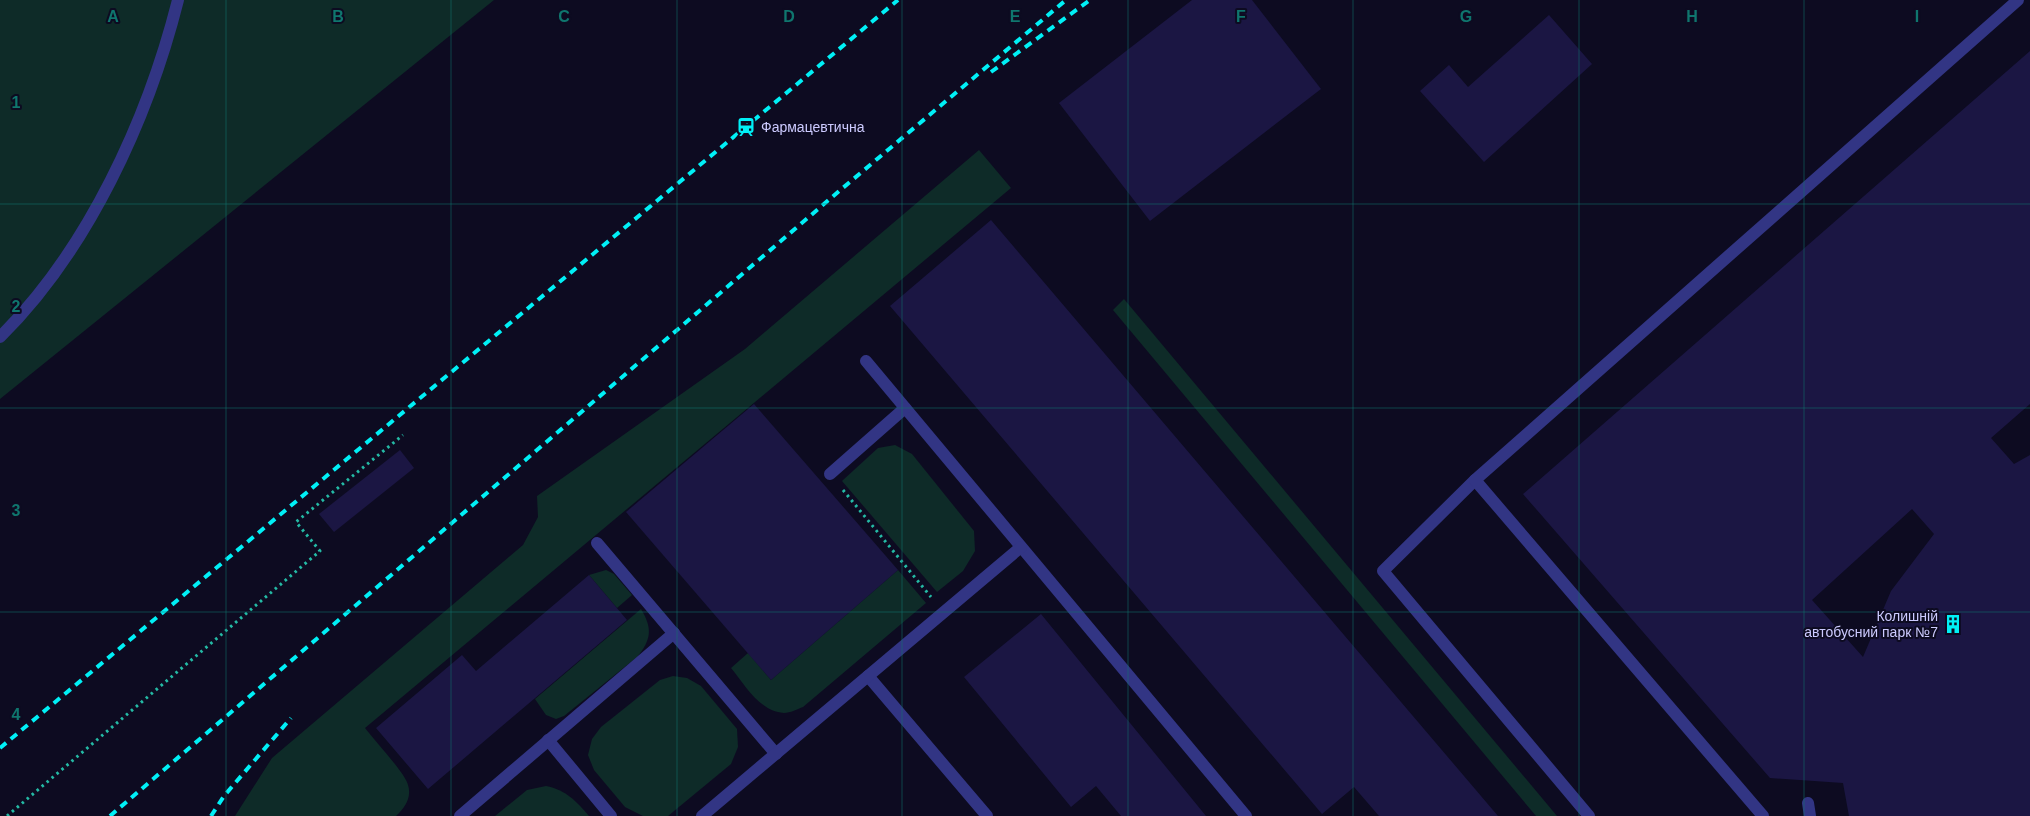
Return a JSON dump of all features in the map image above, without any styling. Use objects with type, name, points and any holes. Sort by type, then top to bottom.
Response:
[{"type":"lane","points":[[0,337],[67,257],[122,160],[168,39],[178,0]]},
{"type":"lane","points":[[1589,816],[1383,571],[1475,480],[2018,0]]},
{"type":"lane","points":[[866,361],[1246,816]]},
{"type":"lane","points":[[830,474],[905,408]]},
{"type":"lane","points":[[1475,480],[1752,810],[1763,816]]},
{"type":"lane","points":[[597,543],[776,754]]},
{"type":"lane","points":[[702,816],[1021,547]]},
{"type":"lane","points":[[460,816],[674,633]]},
{"type":"lane","points":[[868,676],[987,816]]},
{"type":"lane","points":[[548,740],[611,816]]},
{"type":"path","points":[[7,816],[320,551],[296,522],[403,435]]},
{"type":"path","points":[[830,474],[944,612]]},
{"type":"green space","points":[[0,0],[494,0],[0,399]]},
{"type":"green space","points":[[979,150],[1011,188],[365,728],[396,765],[408,785],[409,794],[407,802],[396,816],[235,816],[272,758],[523,545],[538,517],[537,496],[745,349]]},
{"type":"green space","points":[[1124,299],[1557,816],[1536,816],[1113,310]]},
{"type":"green space","points":[[895,445],[912,454],[974,531],[975,551],[963,571],[937,592],[842,481],[878,448]]},
{"type":"green space","points":[[606,570],[614,574],[632,595],[617,608],[589,575]]},
{"type":"green space","points":[[898,570],[926,603],[803,707],[784,713],[768,708],[760,703],[731,668],[748,653],[771,680]]},
{"type":"green space","points":[[641,609],[649,628],[649,634],[648,640],[637,657],[564,716],[556,719],[546,715],[535,699]]},
{"type":"green space","points":[[673,676],[687,678],[701,686],[737,729],[738,747],[731,764],[668,816],[643,816],[625,807],[594,770],[588,755],[592,739],[601,727],[660,680]]},
{"type":"green space","points":[[546,786],[559,790],[570,797],[589,816],[495,816],[527,790]]},
{"type":"building","points":[[1192,0],[1252,0],[1321,89],[1150,221],[1059,103]]},
{"type":"building","points":[[1549,15],[1592,64],[1484,162],[1420,91],[1449,65],[1468,87]]},
{"type":"building","points":[[2030,51],[2030,404],[1991,438],[2014,464],[2030,455],[2030,816],[1849,816],[1843,783],[1770,778],[1523,494]],"holes":[[[1912,509],[1934,534],[1891,591],[1863,657],[1812,600]]]},
{"type":"building","points":[[991,220],[1498,816],[1379,816],[1354,787],[1322,814],[890,306]]},
{"type":"building","points":[[754,404],[898,570],[771,680],[626,512]]},
{"type":"building","points":[[400,450],[414,468],[334,532],[319,514]]},
{"type":"building","points":[[589,575],[627,620],[428,789],[376,728],[462,655],[476,671]]},
{"type":"building","points":[[1041,614],[1206,816],[1121,816],[1096,786],[1071,807],[964,677]]},
{"type":"railway","points":[[0,748],[898,0]]},
{"type":"railway","points":[[110,816],[838,192],[1066,0]]},
{"type":"railway","points":[[991,72],[1090,0]]},
{"type":"railway","points":[[211,816],[224,796],[291,718]]},
{"type":"place","name":"Фармацевтична","points":[[746,127]]},
{"type":"place","name":"Колишній автобусний парк №7","points":[[1953,624]]}]
